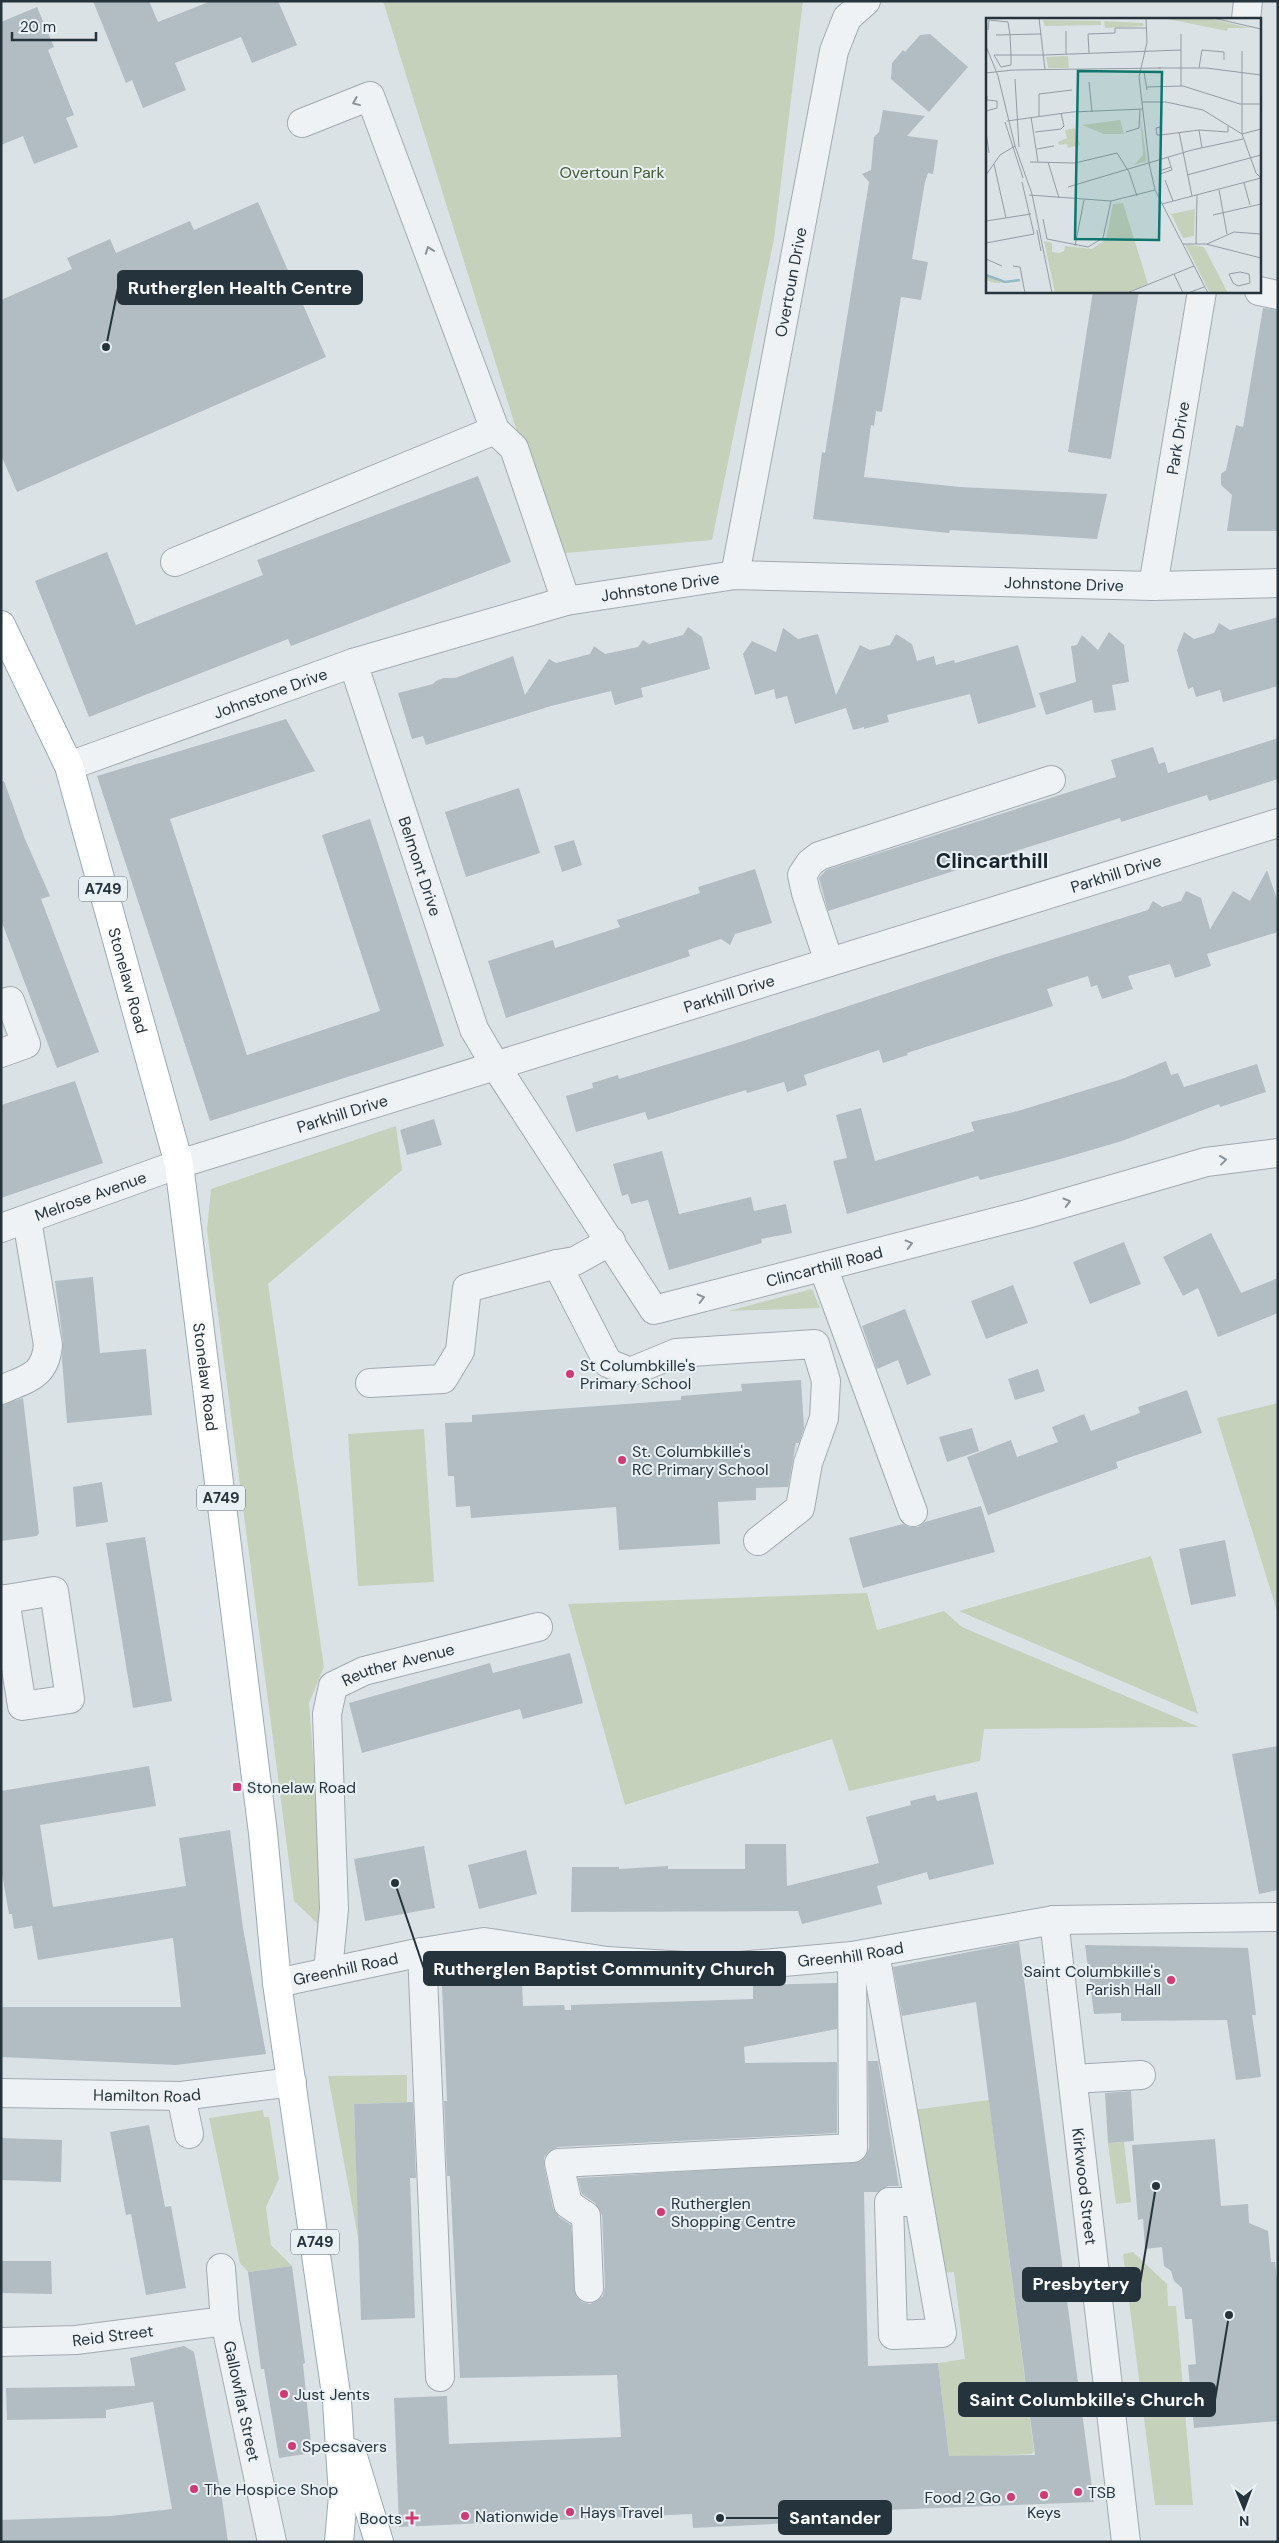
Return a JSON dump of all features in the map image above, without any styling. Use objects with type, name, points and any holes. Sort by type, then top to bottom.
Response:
[{"type":"main road","name":"Stonelaw Road","points":[[1,625],[69,766],[179,1164],[263,1833],[277,1983],[337,2401],[343,2496],[338,2542]]},
{"type":"main road","name":"A749","points":[[337,2401],[379,2542]]},
{"type":"street","name":"Overtoun Drive","points":[[735,575],[793,258],[834,51],[847,18],[866,1]]},
{"type":"street","points":[[1246,18],[1248,1]]},
{"type":"street","points":[[302,123],[370,96],[495,430],[514,448],[566,601]]},
{"type":"street","name":"Park Drive","points":[[1154,586],[1202,292]]},
{"type":"street","points":[[1262,292],[1278,295]]},
{"type":"street","points":[[175,562],[495,430]]},
{"type":"street","name":"Johnstone Drive","points":[[69,766],[353,663],[566,601],[735,575],[1154,586],[1278,583]]},
{"type":"street","name":"Belmont Drive","points":[[353,663],[474,1029],[495,1065]]},
{"type":"street","points":[[829,962],[806,893],[802,875],[810,863],[819,856],[1051,780]]},
{"type":"street","name":"Parkhill Drive","points":[[179,1164],[1278,822]]},
{"type":"street","points":[[1,1004],[10,1001],[26,1044],[1,1053]]},
{"type":"street","name":"Clincarthill Road","points":[[495,1065],[654,1310],[1027,1214],[1206,1162],[1278,1153]]},
{"type":"street","name":"Melrose Avenue","points":[[1,1228],[179,1164]]},
{"type":"street","points":[[1,1390],[37,1374],[46,1360],[48,1345],[27,1220]]},
{"type":"street","points":[[370,1383],[443,1379],[460,1351],[467,1288],[575,1261],[611,1241]]},
{"type":"street","points":[[557,1264],[608,1363],[630,1372],[676,1353],[815,1344],[826,1381],[824,1418],[808,1463],[800,1508],[758,1541]]},
{"type":"street","points":[[822,1267],[913,1512]]},
{"type":"street","name":"Reuther Avenue","points":[[328,1971],[334,1909],[327,1714],[334,1686],[364,1671],[538,1626]]},
{"type":"street","name":"Greenhill Road","points":[[277,1983],[422,1952],[484,1942],[607,1961],[716,1968],[863,1955],[1054,1920],[1278,1917]]},
{"type":"street","name":"Kirkwood Street","points":[[1054,1920],[1126,2542]]},
{"type":"street","points":[[422,1952],[440,2377]]},
{"type":"street","points":[[863,1955],[918,2202]]},
{"type":"street","points":[[589,2288],[586,2216],[568,2204],[559,2163],[853,2148],[863,1955]]},
{"type":"street","points":[[1073,2079],[1141,2076]]},
{"type":"street","name":"Hamilton Road","points":[[1,2093],[181,2096],[292,2082]]},
{"type":"street","points":[[181,2096],[189,2134]]},
{"type":"street","name":"Gallowflat Street","points":[[221,2268],[225,2321],[271,2538]]},
{"type":"street","name":"Reid Street","points":[[1,2342],[76,2340],[225,2321]]},
{"type":"green space","name":"Overtoun Park","points":[[383,1],[803,1],[774,239],[712,540],[555,554]]},
{"type":"green space","points":[[396,1126],[402,1170],[268,1284],[324,1667],[309,1703],[325,1911],[318,1924],[294,1901],[207,1230],[211,1189]]},
{"type":"green space","points":[[812,1289],[820,1308],[728,1311]]},
{"type":"green space","points":[[1278,1403],[1278,1614],[1217,1418]]},
{"type":"green space","points":[[424,1429],[434,1582],[358,1586],[348,1434]]},
{"type":"green space","points":[[1151,1556],[1198,1714],[959,1611]]},
{"type":"green space","points":[[867,1593],[877,1630],[944,1611],[962,1627],[1199,1727],[984,1729],[980,1761],[849,1791],[832,1739],[625,1805],[568,1604]]},
{"type":"green space","points":[[407,2075],[407,2102],[354,2104],[359,2243],[328,2076]]},
{"type":"green space","points":[[989,2100],[1034,2451],[1032,2454],[949,2457],[938,2363],[965,2359],[954,2272],[939,2273],[913,2110]]},
{"type":"green space","points":[[263,2110],[264,2117],[269,2117],[279,2179],[266,2207],[271,2245],[292,2266],[248,2272],[240,2263],[209,2118]]},
{"type":"green space","points":[[1124,2142],[1131,2202],[1116,2204],[1108,2143]]},
{"type":"green space","points":[[1133,2252],[1167,2284],[1168,2306],[1176,2306],[1193,2505],[1155,2505],[1123,2254]]},
{"type":"building","points":[[93,1],[149,1],[158,22],[211,1],[278,1],[297,45],[252,63],[241,37],[175,63],[186,90],[143,108],[132,80],[126,83]]},
{"type":"building","points":[[37,7],[54,47],[48,50],[74,115],[66,118],[78,147],[34,164],[23,136],[1,145],[1,22]]},
{"type":"building","points":[[930,34],[968,67],[929,112],[891,79],[892,63],[903,50],[905,52],[920,35]]},
{"type":"building","points":[[883,110],[925,116],[907,136],[938,140],[933,174],[928,173],[925,182],[912,259],[928,262],[921,300],[901,297],[882,412],[876,411],[874,426],[871,425],[864,477],[960,487],[1107,494],[1097,539],[950,530],[949,533],[813,519],[822,452],[825,453],[869,182],[862,174],[871,170],[874,137],[879,132]]},
{"type":"building","points":[[258,202],[326,357],[17,492],[1,455],[1,300],[72,269],[67,258],[110,239],[116,253],[190,221],[194,230]]},
{"type":"building","points":[[1093,292],[1139,292],[1111,459],[1068,452]]},
{"type":"building","points":[[1263,308],[1278,310],[1278,531],[1227,531],[1232,495],[1221,485],[1221,474],[1226,470],[1236,425],[1243,427]]},
{"type":"building","points":[[478,476],[511,562],[291,646],[288,639],[89,717],[35,581],[107,552],[136,625],[263,575],[257,560]]},
{"type":"building","points":[[1278,617],[1278,686],[1223,702],[1220,690],[1196,697],[1193,687],[1188,689],[1177,650],[1184,632],[1194,639],[1214,633],[1219,623],[1230,630]]},
{"type":"building","points":[[688,627],[702,637],[710,669],[641,688],[643,697],[615,705],[611,691],[551,706],[426,745],[423,736],[412,739],[398,693],[433,684],[444,678],[455,678],[513,656],[525,695],[549,659],[556,663],[590,654],[594,646],[605,654],[638,647],[643,640],[649,644],[683,635]]},
{"type":"building","points":[[783,628],[798,639],[818,634],[836,695],[860,645],[870,650],[890,645],[896,634],[912,644],[917,661],[934,656],[936,665],[954,660],[955,663],[1018,645],[1036,707],[978,724],[970,694],[887,715],[889,722],[864,729],[864,727],[853,730],[846,708],[795,724],[787,696],[776,699],[774,689],[755,695],[743,654],[752,641],[776,652]]},
{"type":"building","points":[[1109,632],[1124,645],[1129,682],[1112,685],[1116,710],[1094,713],[1092,700],[1046,715],[1039,693],[1076,682],[1071,646],[1077,645],[1082,635],[1098,650]]},
{"type":"building","points":[[286,719],[315,771],[170,819],[247,1055],[380,1011],[322,835],[370,819],[444,1046],[210,1121],[97,776]]},
{"type":"building","points":[[1278,738],[1278,779],[1209,801],[1207,795],[1121,822],[1120,818],[828,911],[819,878],[826,870],[1116,777],[1111,760],[1153,747],[1159,764],[1165,762],[1168,773]]},
{"type":"building","points":[[4,781],[25,839],[50,896],[41,899],[99,1052],[57,1068],[1,920],[1,782]]},
{"type":"building","points":[[519,788],[540,853],[466,877],[445,812]]},
{"type":"building","points":[[574,840],[582,865],[562,872],[554,846]]},
{"type":"building","points":[[755,869],[772,923],[735,934],[730,945],[721,939],[688,950],[690,956],[506,1018],[488,961],[553,940],[555,948],[620,927],[617,920],[700,893],[698,887]]},
{"type":"building","points":[[1267,870],[1278,902],[1278,932],[1207,954],[1211,966],[1175,978],[1170,964],[1128,976],[1133,989],[1102,999],[1097,985],[1091,987],[1088,976],[1047,989],[1053,1006],[907,1053],[908,1055],[883,1063],[879,1050],[804,1075],[807,1085],[787,1092],[784,1082],[747,1093],[746,1090],[648,1120],[645,1112],[576,1132],[566,1096],[593,1088],[592,1083],[618,1075],[619,1079],[731,1045],[993,958],[1148,910],[1153,901],[1162,907],[1181,901],[1186,891],[1201,898],[1210,929],[1233,891],[1250,901]]},
{"type":"building","points":[[1166,1061],[1171,1075],[1178,1073],[1184,1087],[1257,1064],[1266,1092],[1220,1107],[1219,1104],[1122,1141],[1057,1160],[980,1180],[978,1176],[847,1214],[833,1161],[847,1158],[836,1115],[861,1108],[875,1161],[974,1131],[971,1122],[1018,1111],[1122,1079]]},
{"type":"building","points":[[75,1081],[103,1163],[1,1198],[1,1105]]},
{"type":"building","points":[[434,1119],[442,1145],[407,1155],[400,1130]]},
{"type":"building","points":[[662,1151],[679,1214],[751,1197],[754,1211],[786,1204],[792,1233],[761,1239],[762,1243],[669,1270],[648,1200],[631,1204],[628,1194],[622,1196],[613,1164]]},
{"type":"building","points":[[1211,1233],[1241,1293],[1278,1278],[1278,1313],[1218,1337],[1198,1288],[1183,1296],[1163,1257]]},
{"type":"building","points":[[1124,1242],[1141,1284],[1090,1304],[1073,1262]]},
{"type":"building","points":[[93,1277],[100,1353],[146,1349],[152,1415],[67,1423],[62,1359],[63,1342],[55,1281]]},
{"type":"building","points":[[1013,1285],[1028,1323],[986,1339],[971,1301]]},
{"type":"building","points":[[905,1309],[931,1375],[907,1385],[898,1360],[877,1369],[862,1326]]},
{"type":"building","points":[[1038,1369],[1045,1391],[1015,1400],[1008,1379]]},
{"type":"building","name":"St. Columbkille's RC Primary School","points":[[801,1380],[804,1428],[799,1443],[796,1443],[788,1487],[756,1488],[756,1500],[718,1502],[720,1544],[619,1550],[616,1507],[471,1518],[470,1506],[456,1507],[454,1476],[448,1476],[445,1423],[472,1422],[472,1415],[681,1400],[681,1396],[742,1391],[741,1384]]},
{"type":"building","points":[[1187,1390],[1202,1433],[1116,1462],[1118,1468],[988,1515],[967,1457],[1011,1440],[1017,1457],[1058,1442],[1052,1427],[1084,1414],[1091,1431],[1140,1413],[1138,1407]]},
{"type":"building","points":[[23,1398],[39,1533],[37,1536],[1,1541],[1,1405]]},
{"type":"building","points":[[972,1428],[979,1451],[947,1462],[939,1437]]},
{"type":"building","points":[[102,1482],[108,1522],[76,1527],[73,1487]]},
{"type":"building","points":[[981,1506],[995,1552],[863,1588],[849,1538],[903,1524],[910,1527],[918,1527],[925,1522]]},
{"type":"building","points":[[145,1537],[172,1701],[133,1708],[106,1543]]},
{"type":"building","points":[[1225,1540],[1236,1596],[1191,1605],[1179,1549]]},
{"type":"building","points":[[570,1653],[583,1703],[523,1719],[520,1709],[362,1753],[349,1703],[490,1663],[493,1673]]},
{"type":"building","points":[[1278,1746],[1278,1890],[1259,1894],[1232,1754]]},
{"type":"building","points":[[149,1766],[156,1806],[40,1825],[53,1907],[186,1886],[179,1838],[230,1830],[243,1928],[266,2054],[176,2065],[1,2057],[1,2007],[181,2007],[173,1938],[38,1960],[32,1926],[14,1929],[12,1914],[9,1914],[1,1868],[1,1791]]},
{"type":"building","points":[[977,1792],[994,1864],[929,1880],[927,1872],[877,1886],[882,1904],[802,1924],[798,1911],[571,1912],[572,1867],[619,1867],[619,1869],[668,1866],[668,1869],[745,1869],[745,1844],[786,1844],[787,1886],[879,1863],[866,1817],[911,1805],[910,1801],[935,1795],[937,1801]]},
{"type":"building","points":[[424,1846],[435,1908],[365,1921],[354,1859]]},
{"type":"building","points":[[526,1850],[537,1894],[479,1909],[468,1865]]},
{"type":"building","points":[[1019,1942],[1094,2502],[831,2512],[831,2521],[693,2528],[692,2514],[399,2527],[394,2398],[447,2396],[449,2444],[621,2437],[617,2375],[460,2378],[450,2176],[447,2176],[444,2101],[447,2101],[442,1986],[522,1983],[523,2006],[564,2005],[565,2010],[571,2010],[571,2005],[753,1999],[753,1985],[837,1983],[837,2029],[744,2047],[745,2063],[837,2062],[837,2133],[558,2147],[549,2151],[544,2158],[544,2166],[553,2208],[559,2217],[571,2225],[576,2296],[582,2302],[590,2304],[603,2296],[605,2287],[602,2215],[595,2203],[582,2194],[578,2178],[861,2161],[866,2156],[869,2148],[868,2061],[878,2061],[899,2186],[888,2186],[878,2192],[864,2192],[868,2366],[938,2363],[949,2456],[1035,2455],[976,2002],[902,2016],[893,1967]]},
{"type":"building","name":"Saint Columbkille's Parish Hall","points":[[1085,1945],[1248,1948],[1256,2015],[1252,2015],[1261,2077],[1236,2080],[1227,2020],[1121,2021],[1121,2013],[1094,2014]]},
{"type":"building","points":[[1131,2091],[1134,2141],[1108,2143],[1105,2093]]},
{"type":"building","points":[[413,2102],[416,2178],[410,2178],[415,2318],[361,2320],[354,2104]]},
{"type":"building","points":[[149,2125],[165,2207],[171,2206],[186,2288],[146,2295],[131,2214],[126,2215],[110,2132]]},
{"type":"building","points":[[1,2138],[62,2140],[61,2182],[1,2180]]},
{"type":"building","points":[[1215,2139],[1221,2206],[1248,2204],[1249,2223],[1268,2231],[1271,2262],[1275,2262],[1278,2290],[1278,2421],[1194,2428],[1188,2365],[1196,2364],[1192,2319],[1185,2319],[1182,2288],[1174,2281],[1171,2271],[1164,2266],[1162,2247],[1145,2249],[1143,2219],[1138,2220],[1132,2145]]},
{"type":"building","points":[[1,2261],[51,2261],[52,2294],[1,2293]]},
{"type":"building","points":[[292,2266],[305,2363],[303,2364],[312,2453],[279,2458],[264,2369],[261,2369],[248,2272]]},
{"type":"building","points":[[184,2346],[194,2352],[222,2499],[228,2542],[1,2542],[1,2520],[111,2516],[172,2509],[153,2402],[106,2410],[106,2418],[7,2420],[6,2388],[135,2386],[130,2358]]},
{"type":"place","name":"Rutherglen Health Centre","points":[[106,347]]},
{"type":"place","name":"St Columbkille's Primary School","points":[[570,1374]]},
{"type":"place","name":"St. Columbkille's RC Primary School","points":[[622,1460]]},
{"type":"place","name":"Stonelaw Road","points":[[237,1787]]},
{"type":"place","name":"Rutherglen Baptist Community Church","points":[[395,1883]]},
{"type":"place","name":"Saint Columbkille's Parish Hall","points":[[1171,1980]]},
{"type":"place","name":"Presbytery","points":[[1156,2186]]},
{"type":"place","name":"Rutherglen Shopping Centre","points":[[661,2212]]},
{"type":"place","name":"Saint Columbkille's Church","points":[[1229,2315]]},
{"type":"place","name":"Just Jents","points":[[284,2394]]},
{"type":"place","name":"Specsavers","points":[[292,2446]]},
{"type":"place","name":"The Hospice Shop","points":[[194,2489]]},
{"type":"place","name":"TSB","points":[[1078,2492]]},
{"type":"place","name":"Keys","points":[[1044,2495]]},
{"type":"place","name":"Food 2 Go","points":[[1011,2497]]},
{"type":"place","name":"Hays Travel","points":[[570,2512]]},
{"type":"place","name":"Nationwide","points":[[465,2516]]},
{"type":"place","name":"Boots","points":[[412,2518]]},
{"type":"place","name":"Santander","points":[[720,2518]]},
{"type":"district","name":"Clincarthill","points":[[992,861]]}]
